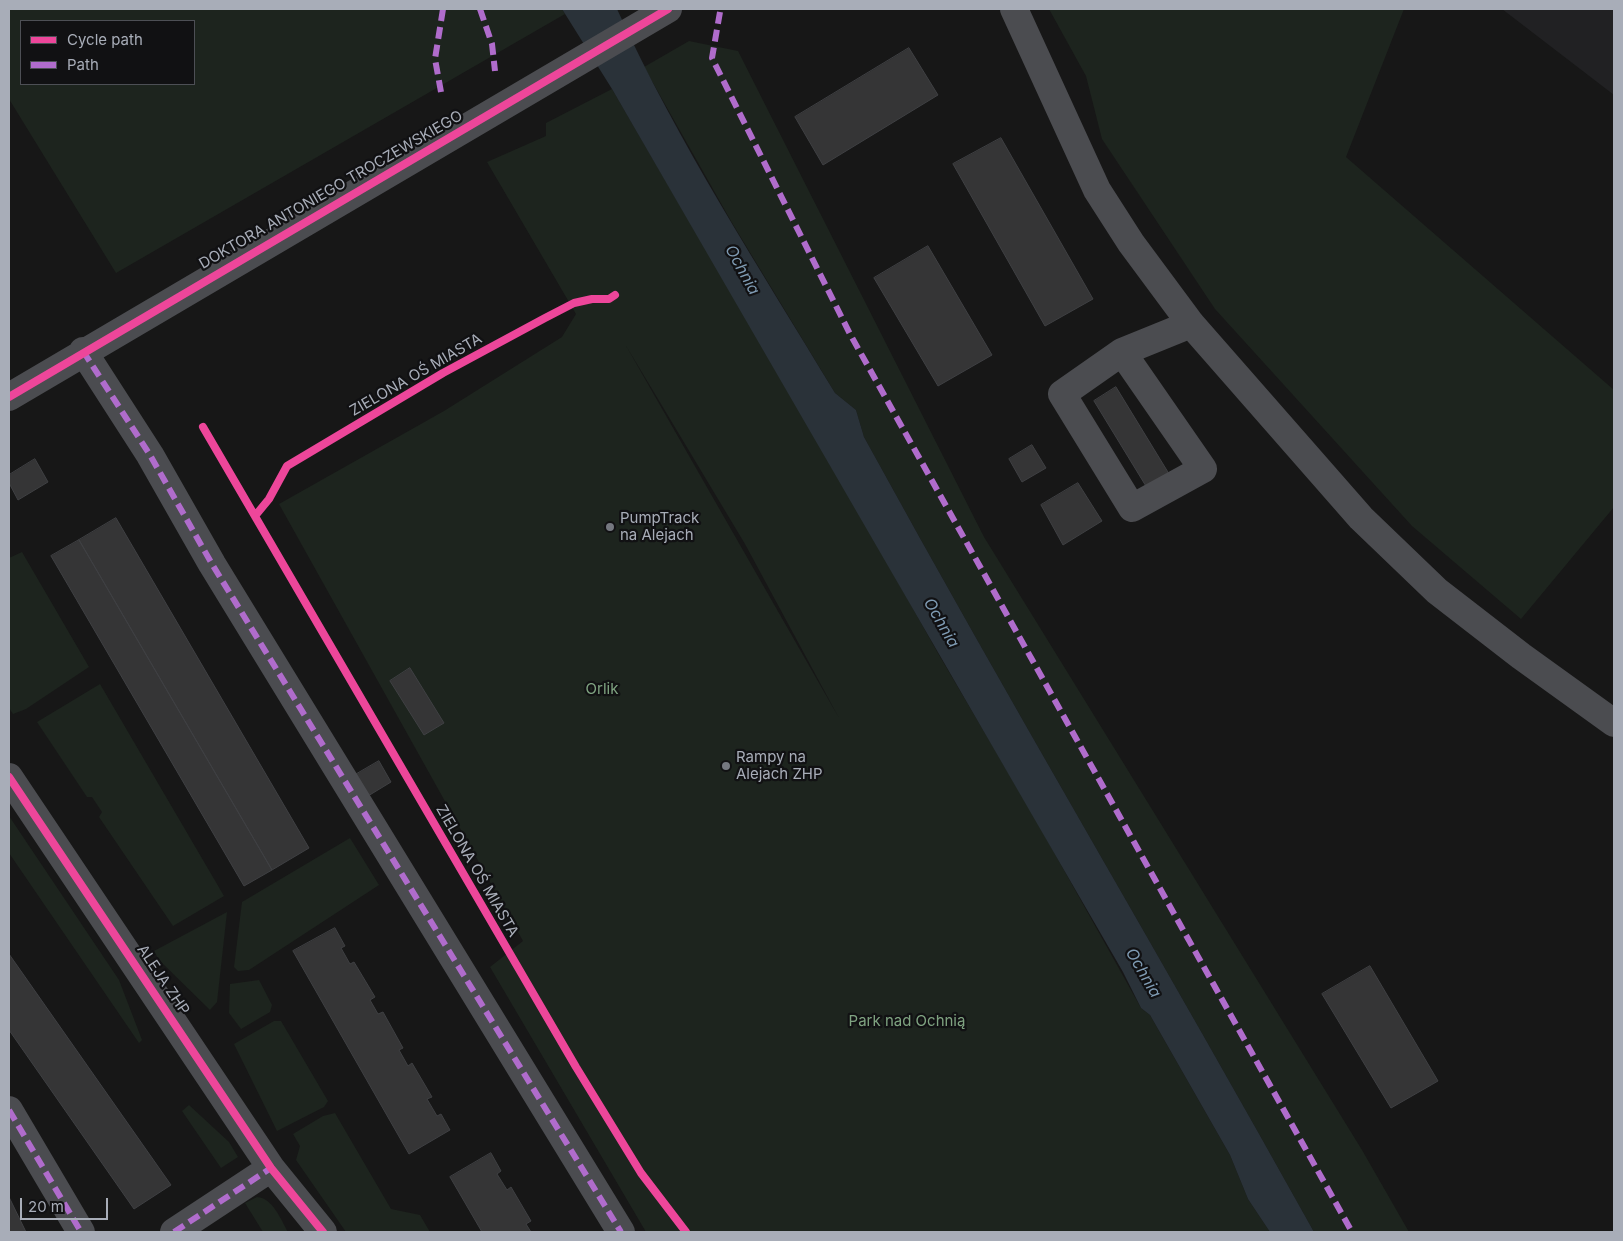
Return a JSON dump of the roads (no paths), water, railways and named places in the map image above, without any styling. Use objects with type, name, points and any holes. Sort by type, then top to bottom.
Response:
[{"type":"street","name":"DOKTORA ANTONIEGO TROCZEWSKIEGO","points":[[9,397],[83,351],[668,9]]},
{"type":"street","points":[[1014,9],[1097,190],[1131,243],[1191,324],[1361,518],[1437,591],[1521,656],[1614,723]]},
{"type":"street","points":[[1122,352],[1203,469],[1132,508],[1062,394],[1122,352],[1191,324]]},
{"type":"street","points":[[83,351],[150,455],[212,564],[621,1232]]},
{"type":"street","name":"ALEJA ZHP","points":[[9,777],[271,1168],[323,1232]]},
{"type":"street","points":[[9,1110],[81,1232]]},
{"type":"street","points":[[174,1232],[271,1168]]},
{"type":"street","name":"ALEJA ZHP","points":[[295,1198],[315,1232]]},
{"type":"water","name":"Ochnia","points":[[562,9],[617,9],[666,108],[720,204],[835,393],[856,410],[864,437],[919,537],[1314,1232],[1270,1232],[1248,1199],[1230,1155],[1150,1015],[1141,1008],[1123,972],[612,89]]},
{"type":"place","name":"PumpTrack na Alejach","points":[[610,527]]},
{"type":"place","name":"Rampy na Alejach ZHP","points":[[726,766]]},
{"type":"park label","name":"Orlik","points":[[602,689]]},
{"type":"park label","name":"Park nad Ochnią","points":[[907,1021]]}]
